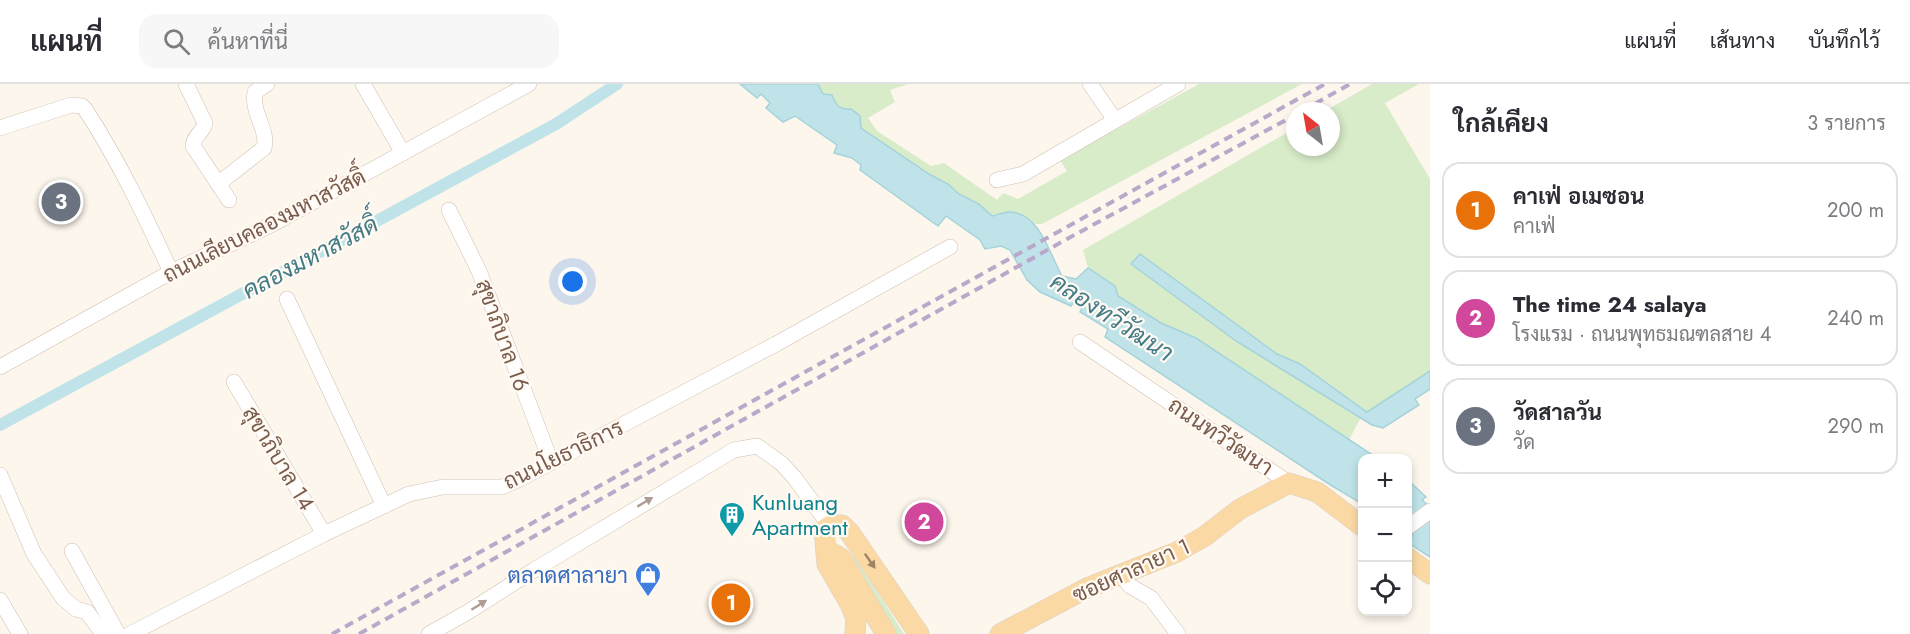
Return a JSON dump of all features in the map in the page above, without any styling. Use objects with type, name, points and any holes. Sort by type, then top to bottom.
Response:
[{"type":"main road","name":"ถนนทวีวัฒนา","points":[[1289,483],[1317,492],[1358,523]]},
{"type":"main road","name":"ซอยศาลายา 1","points":[[1000,634],[1055,604],[1120,574],[1177,552],[1205,536],[1240,509],[1289,483]]},
{"type":"main road","points":[[855,634],[856,618],[827,564],[824,530],[830,526],[842,525],[850,533],[919,634]]},
{"type":"main road","points":[[827,550],[841,558],[886,634]]},
{"type":"main road","points":[[1412,561],[1430,574]]},
{"type":"street","points":[[186,84],[205,125],[193,146],[229,200]]},
{"type":"street","points":[[218,184],[264,148],[266,138],[254,99],[255,92],[267,84]]},
{"type":"street","points":[[363,84],[403,153]]},
{"type":"street","name":"ถนนเลียบคลองมหาสวัสดิ์","points":[[0,367],[171,272],[271,225],[529,84]]},
{"type":"street","points":[[1090,84],[1115,120]]},
{"type":"street","points":[[997,180],[1023,174],[1178,84]]},
{"type":"street","points":[[0,128],[71,105],[82,106],[111,148],[171,272]]},
{"type":"street","name":"สุขาภิบาล 16","points":[[449,210],[479,271],[550,462]]},
{"type":"street","name":"ถนนโยธาธิการ","points":[[130,634],[324,534],[409,494],[443,487],[502,487],[727,370],[950,247]]},
{"type":"street","points":[[287,299],[384,506]]},
{"type":"street","name":"ถนนทวีวัฒนา","points":[[1080,342],[1289,483]]},
{"type":"street","name":"สุขาภิบาล 14","points":[[234,382],[324,534]]},
{"type":"street","points":[[429,634],[734,450],[757,446],[781,463],[795,477],[830,526]]},
{"type":"street","points":[[0,475],[34,554],[63,598],[76,609],[87,612],[103,634]]},
{"type":"street","points":[[1412,524],[1430,512]]},
{"type":"street","points":[[72,551],[118,634]]},
{"type":"street","points":[[1120,574],[1130,586],[1151,598],[1178,634]]},
{"type":"street","points":[[0,600],[20,634]]},
{"type":"green space","points":[[818,84],[908,84],[890,90],[895,102],[868,118],[877,131],[931,166],[944,163],[997,200],[1003,193],[1018,199],[1067,171],[1060,160],[1199,84],[1302,84],[1042,224],[1035,224],[1022,215],[992,216],[979,204],[959,194],[948,184],[929,174],[861,128],[836,105],[832,96],[823,95]]},
{"type":"green space","points":[[1372,84],[1419,84],[1385,103],[1430,179],[1430,371],[1368,412],[1300,364],[1277,354],[1238,326],[1132,264],[1236,341],[1361,417],[1349,440],[1196,338],[1161,323],[1118,296],[1115,286],[1088,268],[1083,250],[1286,133],[1286,156],[1340,156],[1340,102]]},
{"type":"green space","points":[[854,557],[904,634],[895,634],[851,558]]},
{"type":"water","name":"คลองทวีวัฒนา","points":[[740,84],[818,84],[823,94],[832,95],[839,107],[851,109],[860,116],[861,128],[929,174],[948,184],[959,194],[979,204],[992,216],[1011,212],[1021,214],[1030,220],[1043,237],[1062,276],[1076,279],[1088,268],[1115,286],[1118,296],[1161,323],[1196,338],[1371,454],[1358,454],[1358,502],[1105,337],[1108,329],[1080,312],[1082,307],[1073,303],[1071,306],[1040,292],[1027,280],[1010,250],[1001,246],[985,249],[980,240],[946,216],[938,226],[860,170],[861,165],[852,158],[834,153],[837,145],[795,116],[783,122],[766,108],[770,103],[761,94],[757,98]]},
{"type":"water","points":[[1140,254],[1277,354],[1300,364],[1367,412],[1430,371],[1430,389],[1415,399],[1419,405],[1383,428],[1372,425],[1236,341],[1131,264]]},
{"type":"water","points":[[1412,484],[1426,497],[1422,500],[1430,507],[1430,557],[1412,545]]},
{"type":"waterway","name":"คลองมหาสวัสดิ์","points":[[0,425],[556,124],[617,84]]},
{"type":"railway","points":[[332,634],[1325,84]]},
{"type":"railway","points":[[1318,102],[1350,84]]},
{"type":"railway","points":[[359,634],[1067,239],[1286,120]]},
{"type":"place","name":"วัดสาลวัน","points":[[61,202]]},
{"type":"place","name":"The time 24 salaya","points":[[924,522]]},
{"type":"place","name":"Kunluang Apartment","points":[[732,538]]},
{"type":"place","name":"ตลาดศาลายา","points":[[648,598]]},
{"type":"place","name":"คาเฟ่ อเมซอน","points":[[731,603]]}]
